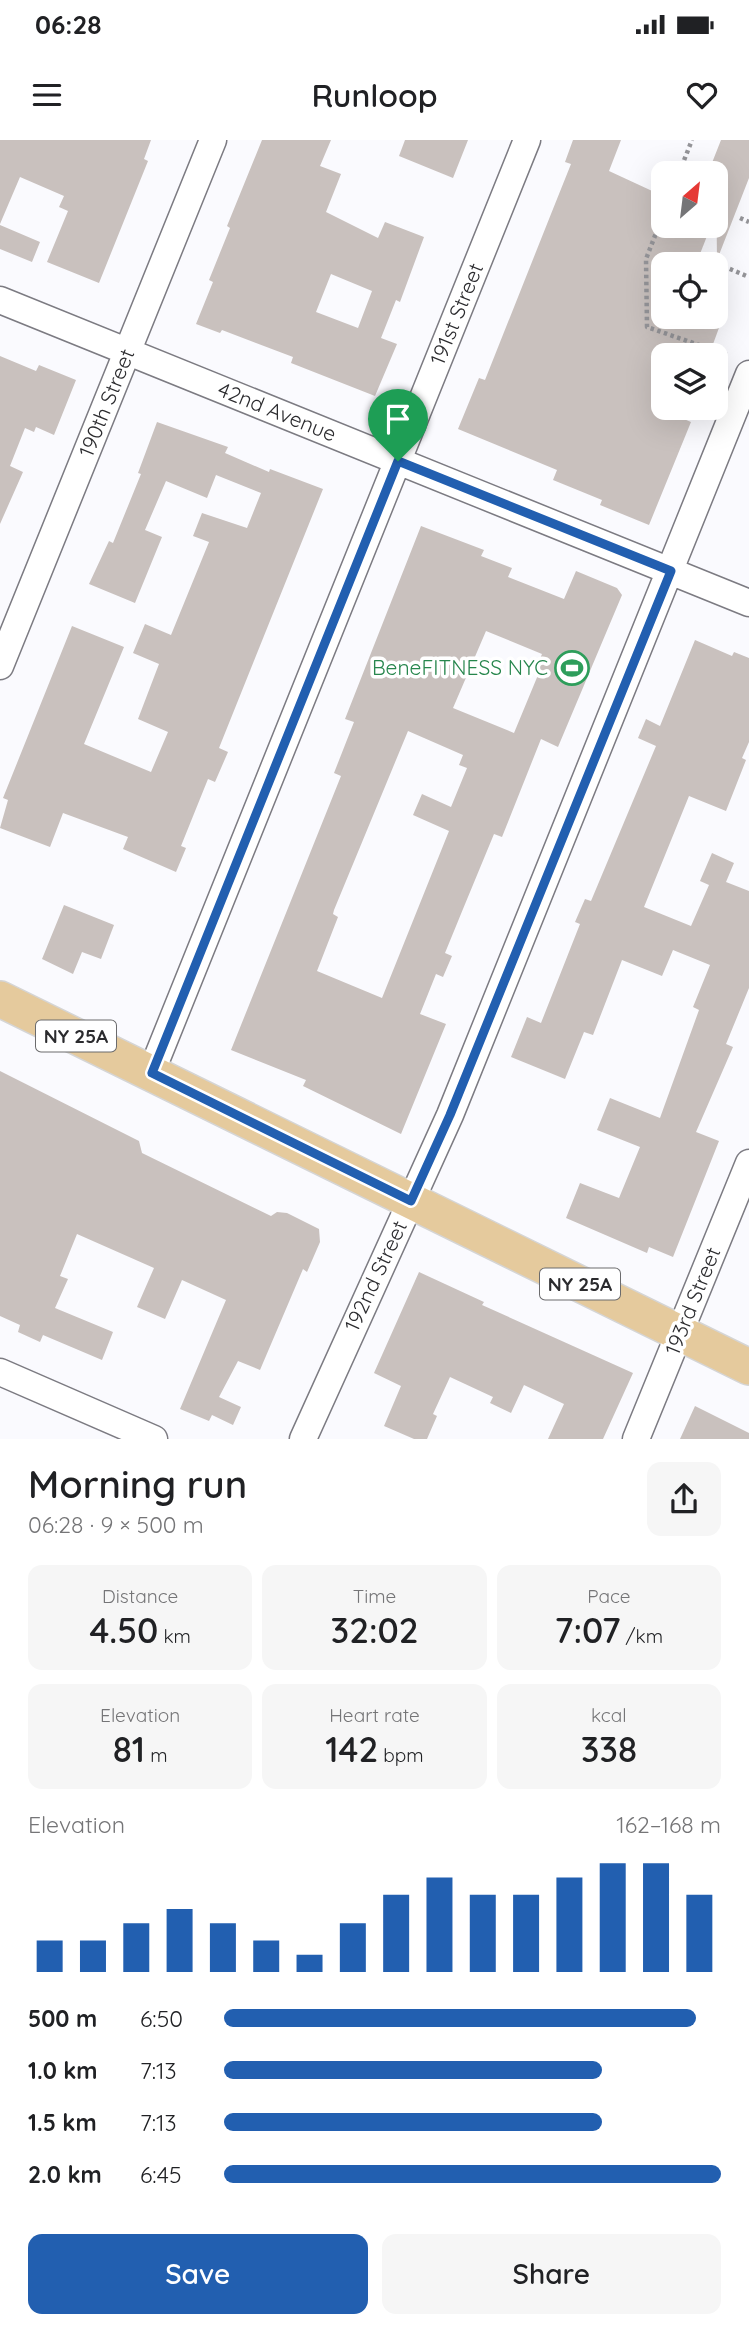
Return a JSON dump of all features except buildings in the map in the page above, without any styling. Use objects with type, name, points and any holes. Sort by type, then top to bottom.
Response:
[{"type":"main road","name":"NY 25A","points":[[0,999],[749,1367]]},
{"type":"street","name":"190th Street","points":[[0,666],[213,140]]},
{"type":"street","name":"191st Street","points":[[152,1073],[527,140]]},
{"type":"street","name":"42nd Avenue","points":[[0,300],[749,603]]},
{"type":"street","name":"192nd Street","points":[[303,1439],[455,1103],[749,374]]},
{"type":"street","name":"193rd Street","points":[[636,1439],[749,1163]]},
{"type":"street","points":[[0,1372],[153,1439]]},
{"type":"path","points":[[684,161],[692,140]]},
{"type":"path","points":[[740,218],[749,222]]},
{"type":"path","points":[[654,238],[646,259],[647,327],[693,343]]},
{"type":"path","points":[[728,268],[749,277]]},
{"type":"place","name":"BeneFITNESS NYC","points":[[572,668]]},
{"type":"route","points":[[398,461],[671,571],[450,1115],[411,1201],[152,1073],[398,461]]}]
